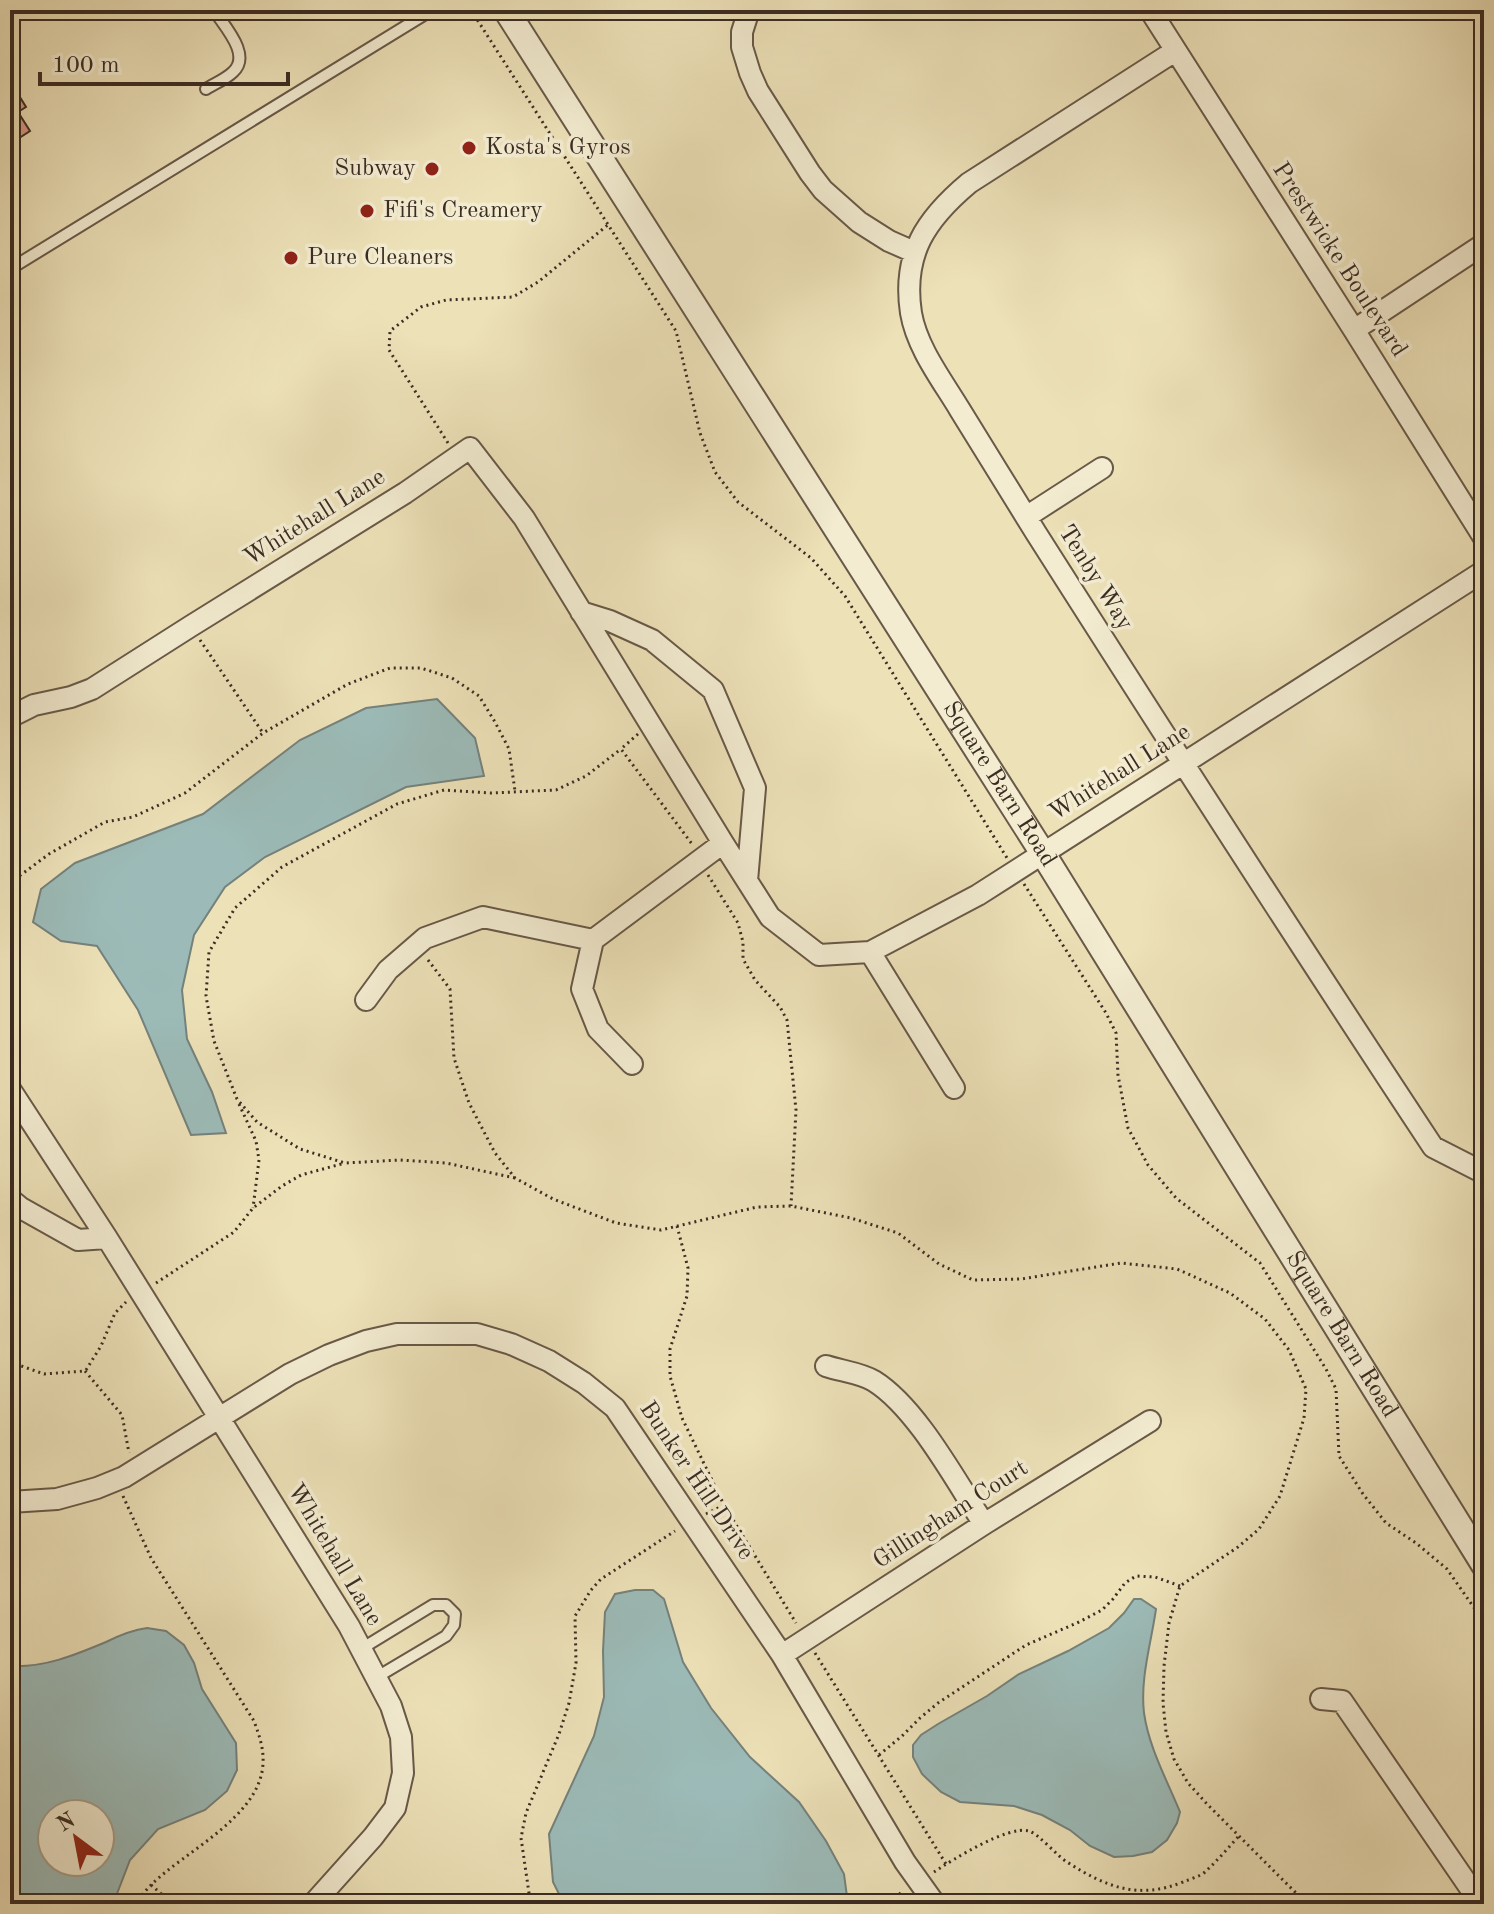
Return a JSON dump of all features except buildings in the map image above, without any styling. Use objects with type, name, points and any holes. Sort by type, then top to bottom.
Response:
[{"type":"street","name":"Square Barn Road","points":[[506,10],[1042,852],[1484,1565]]},
{"type":"street","points":[[749,10],[742,32],[742,47],[750,73],[758,91],[810,173],[823,190],[859,222],[914,252]]},
{"type":"street","name":"Prestwicke Boulevard","points":[[1150,10],[1484,538]]},
{"type":"street","name":"Tenby Way","points":[[1175,51],[969,183],[944,204],[914,252],[909,295],[912,316],[919,339],[933,366],[1026,517],[1433,1147],[1484,1173]]},
{"type":"street","points":[[1354,330],[1484,244]]},
{"type":"street","name":"Whitehall Lane","points":[[10,717],[34,705],[92,689],[405,493],[470,448],[524,518],[770,917],[819,955],[870,952],[978,895],[1484,571]]},
{"type":"street","points":[[1026,517],[1102,468]]},
{"type":"street","points":[[581,612],[652,640],[713,690],[755,788],[747,881]]},
{"type":"street","points":[[632,1064],[598,1029],[582,989],[593,940],[723,843]]},
{"type":"street","points":[[366,1000],[388,970],[425,938],[483,917],[593,940]]},
{"type":"street","points":[[870,952],[954,1088]]},
{"type":"street","name":"Whitehall Lane","points":[[10,1089],[142,1292],[349,1626],[391,1706],[401,1737],[403,1773],[395,1808],[313,1904]]},
{"type":"street","points":[[10,1199],[78,1240],[107,1238]]},
{"type":"street","name":"Bunker Hill Drive","points":[[10,1502],[57,1499],[124,1477],[290,1374],[366,1341],[397,1334],[477,1334],[511,1344],[549,1361],[615,1408],[782,1655],[905,1862],[935,1904]]},
{"type":"street","points":[[826,1366],[871,1379],[898,1399],[984,1524]]},
{"type":"street","name":"Gillingham Court","points":[[782,1655],[1150,1421]]},
{"type":"street","points":[[1321,1699],[1342,1701],[1481,1904]]},
{"type":"lane","points":[[206,89],[233,72],[241,56],[214,10]]},
{"type":"lane","points":[[10,269],[432,10]]},
{"type":"lane","points":[[361,1649],[433,1605],[446,1605],[455,1614],[454,1625],[446,1636],[377,1677]]},
{"type":"path","points":[[471,10],[676,331],[700,433],[715,472],[738,502],[811,558],[845,596],[1106,1013],[1116,1033],[1118,1075],[1128,1128],[1148,1165],[1176,1198],[1260,1263],[1336,1389],[1339,1456],[1386,1523],[1447,1569],[1484,1622]]},
{"type":"path","points":[[457,456],[389,350],[390,331],[421,307],[446,300],[513,297],[538,282],[609,224]]},
{"type":"path","points":[[191,626],[263,733]]},
{"type":"path","points":[[10,883],[49,854],[105,822],[133,817],[185,793],[263,733],[348,684],[390,668],[421,668],[452,678],[479,696],[509,749],[515,792]]},
{"type":"path","points":[[253,1208],[259,1160],[256,1141],[214,1041],[206,996],[209,952],[235,908],[282,867],[397,804],[444,790],[491,793],[556,790],[586,776],[649,723]]},
{"type":"path","points":[[621,749],[691,842],[738,923],[743,959],[755,980],[780,1007],[787,1020],[796,1110],[791,1206]]},
{"type":"path","points":[[416,945],[450,989],[454,1058],[469,1103],[495,1153],[515,1178]]},
{"type":"path","points":[[237,1099],[257,1122],[300,1149],[345,1163]]},
{"type":"path","points":[[85,1371],[101,1346],[115,1313],[131,1297],[234,1232],[253,1208],[282,1186],[301,1175],[345,1163],[400,1160],[446,1163],[515,1178],[553,1199],[616,1223],[661,1230],[757,1207],[791,1206],[851,1218],[898,1233],[939,1264],[973,1280],[1021,1279],[1121,1263],[1177,1269],[1230,1293],[1265,1319],[1289,1350],[1306,1389],[1304,1418],[1280,1496],[1259,1529],[1180,1586],[1169,1623],[1164,1666],[1166,1732],[1174,1759],[1188,1783],[1307,1904]]},
{"type":"path","points":[[677,1226],[688,1268],[687,1296],[670,1349],[670,1376],[682,1418],[724,1505],[946,1864],[1012,1831],[1030,1831],[1065,1861],[1103,1883],[1127,1891],[1150,1891],[1203,1875],[1239,1836]]},
{"type":"path","points":[[10,1362],[44,1374],[85,1371]]},
{"type":"path","points":[[85,1371],[122,1415],[130,1456],[121,1491],[151,1558],[254,1721],[262,1743],[260,1779],[247,1805],[151,1885],[134,1904]]},
{"type":"path","points":[[535,1904],[529,1893],[521,1838],[526,1813],[569,1703],[576,1663],[575,1616],[601,1579],[692,1520],[724,1505]]},
{"type":"path","points":[[879,1755],[938,1703],[1026,1645],[1102,1610],[1125,1583],[1136,1576],[1155,1577],[1180,1586]]},
{"type":"path","points":[[151,1885],[173,1904]]},
{"type":"path","points":[[519,1904],[529,1893]]},
{"type":"water","points":[[437,699],[475,738],[484,776],[406,787],[265,857],[225,887],[194,935],[182,990],[187,1039],[212,1092],[226,1133],[191,1135],[138,1010],[97,946],[61,941],[33,922],[41,889],[75,863],[203,814],[300,740],[366,708]]},
{"type":"water","points":[[653,1590],[664,1599],[683,1662],[711,1708],[750,1757],[799,1802],[826,1841],[844,1874],[848,1904],[564,1904],[553,1882],[549,1834],[594,1736],[604,1697],[605,1612],[615,1594]]},
{"type":"water","points":[[1134,1599],[1141,1599],[1156,1609],[1143,1700],[1150,1739],[1180,1812],[1167,1840],[1152,1852],[1114,1857],[1090,1846],[1070,1830],[1042,1815],[1014,1806],[960,1802],[941,1792],[922,1774],[913,1757],[913,1745],[921,1735],[1019,1674],[1109,1628]]},
{"type":"water","points":[[147,1628],[166,1631],[184,1645],[194,1663],[202,1689],[236,1743],[237,1770],[227,1791],[205,1810],[158,1829],[130,1860],[113,1904],[10,1904],[10,1666],[59,1660],[126,1633]]},
{"type":"place","name":"Kosta's Gyros","points":[[469,148]]},
{"type":"place","name":"Subway","points":[[432,169]]},
{"type":"place","name":"Fifi's Creamery","points":[[367,211]]},
{"type":"place","name":"Pure Cleaners","points":[[291,258]]}]
